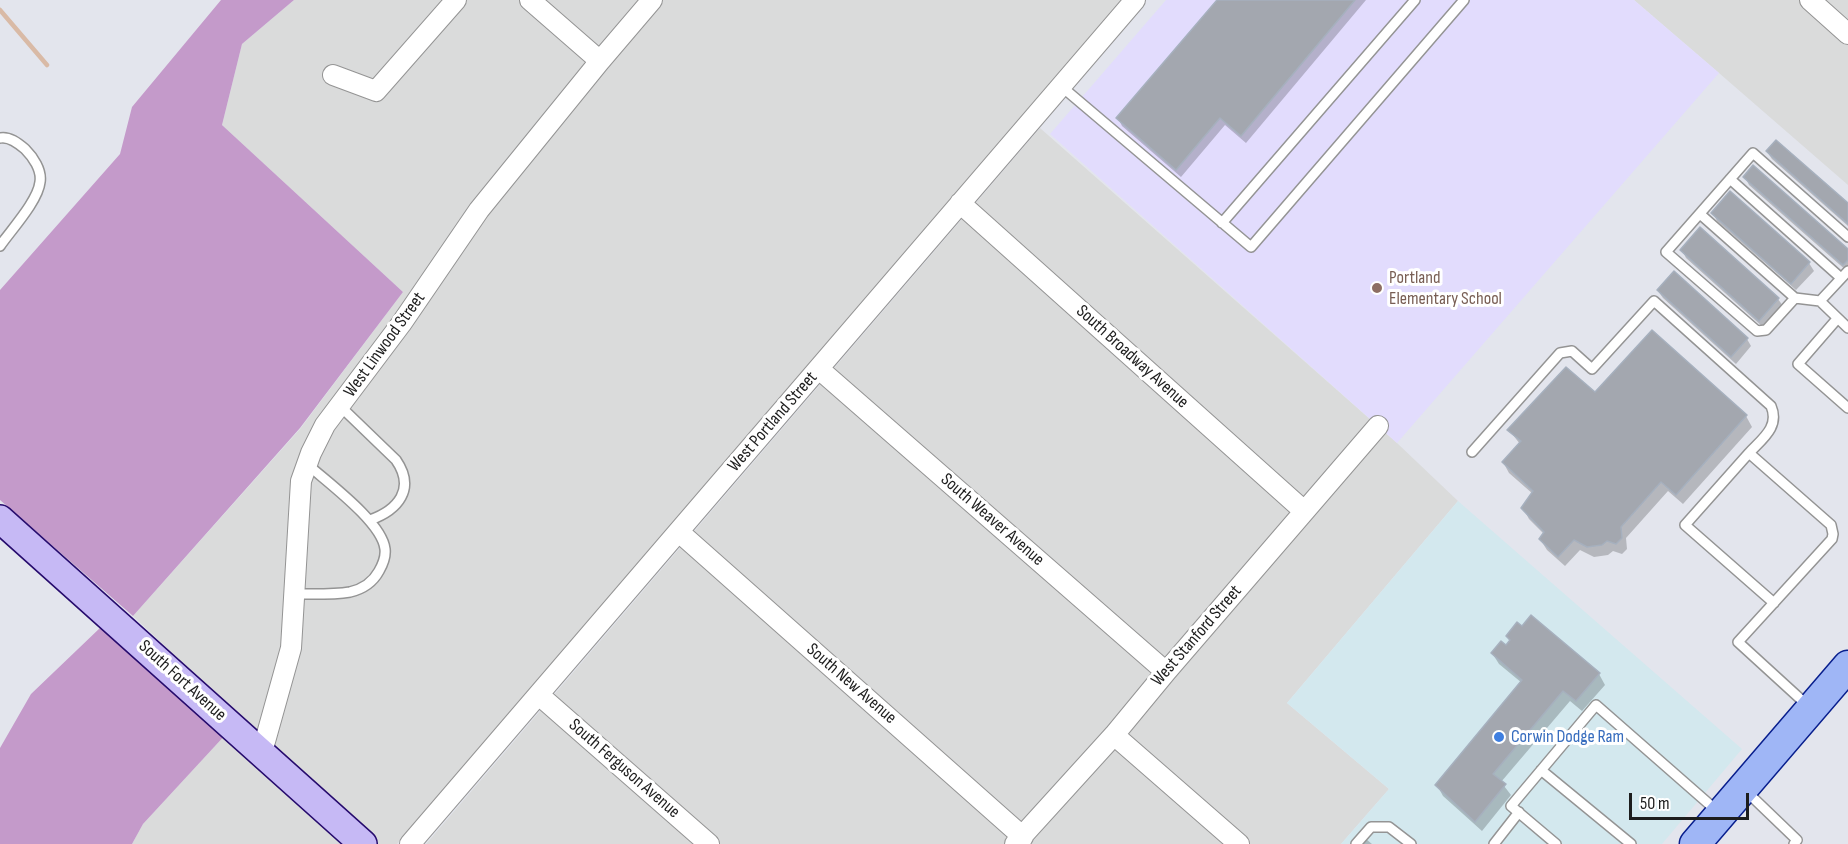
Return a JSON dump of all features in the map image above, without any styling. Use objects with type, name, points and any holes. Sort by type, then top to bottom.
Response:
[{"type":"main road","points":[[1695,844],[1847,669]]},
{"type":"street","points":[[333,75],[376,92],[456,0]]},
{"type":"street","points":[[530,0],[600,61]]},
{"type":"street","name":"West Linwood Street","points":[[262,753],[291,648],[302,481],[307,464],[325,425],[401,324],[479,210],[652,0]]},
{"type":"street","name":"West Portland Street","points":[[410,844],[1135,0]]},
{"type":"street","points":[[1810,0],[1848,34]]},
{"type":"street","name":"South Broadway Avenue","points":[[960,203],[1304,512]]},
{"type":"street","name":"South Weaver Avenue","points":[[819,369],[1166,672]]},
{"type":"street","name":"West Stanford Street","points":[[1019,840],[1114,735],[1378,426]]},
{"type":"street","name":"South Fort Avenue","points":[[2,526],[363,844]]},
{"type":"street","name":"South New Avenue","points":[[679,532],[1019,840]]},
{"type":"street","name":"South Ferguson Avenue","points":[[539,694],[709,844]]},
{"type":"street","points":[[1114,735],[1239,844]]},
{"type":"lane","points":[[1222,223],[1415,0]]},
{"type":"lane","points":[[1061,86],[1251,247],[1464,0]]},
{"type":"lane","points":[[0,138],[4,137],[18,143],[34,158],[41,181],[33,200],[0,246]]},
{"type":"lane","points":[[1795,298],[1766,330],[1757,332],[1666,252],[1753,153],[1848,237]]},
{"type":"lane","points":[[1730,179],[1845,275],[1820,301]]},
{"type":"lane","points":[[1700,214],[1795,298],[1820,301],[1848,328]]},
{"type":"lane","points":[[1472,452],[1560,353],[1572,351],[1592,369],[1654,301],[1771,406],[1775,420],[1771,429],[1685,525],[1774,603]]},
{"type":"lane","points":[[1837,319],[1798,364],[1848,408]]},
{"type":"lane","points":[[340,406],[396,460],[401,468],[404,484],[400,500],[390,512],[370,520]]},
{"type":"lane","points":[[1749,453],[1831,525],[1832,539],[1738,642],[1811,709]]},
{"type":"lane","points":[[294,594],[348,592],[368,585],[377,576],[385,559],[386,548],[370,520],[307,464]]},
{"type":"lane","points":[[1556,844],[1511,806],[1596,705],[1721,814]]},
{"type":"lane","points":[[1541,770],[1631,844]]},
{"type":"lane","points":[[1743,788],[1797,840],[1794,844]]},
{"type":"lane","points":[[1494,844],[1519,812]]},
{"type":"lane","points":[[1356,844],[1371,827],[1389,827],[1410,844]]},
{"type":"shaded area","points":[[221,0],[294,0],[242,44],[222,125],[403,292],[300,428],[133,616],[0,500],[0,290],[120,154],[132,107]]},
{"type":"shaded area","points":[[294,0],[1122,0],[397,844],[375,844],[133,616],[300,429],[403,292],[222,125],[242,44]]},
{"type":"shaded area","name":"Portland Elementary School","points":[[1166,0],[1634,0],[1719,73],[1397,443],[1050,134]]},
{"type":"shaded area","points":[[1634,0],[1848,0],[1848,185],[1719,73]]},
{"type":"shaded area","points":[[1040,128],[1397,443],[1458,501],[1287,703],[1389,789],[1341,844],[426,844]]},
{"type":"shaded area","points":[[1458,501],[1742,749],[1662,844],[1341,844],[1389,789],[1287,703]]},
{"type":"shaded area","points":[[101,627],[228,732],[143,824],[132,844],[0,844],[0,748],[31,694]]},
{"type":"shaded area","points":[[228,732],[351,844],[132,844],[143,824]]},
{"type":"building","points":[[1217,0],[1355,0],[1241,136],[1220,118],[1176,170],[1116,118]]},
{"type":"building","points":[[1776,140],[1848,203],[1848,224],[1766,151]]},
{"type":"building","points":[[1753,165],[1848,249],[1848,260],[1843,265],[1743,177]]},
{"type":"building","points":[[1730,191],[1810,262],[1791,284],[1711,213]]},
{"type":"building","points":[[1700,227],[1779,298],[1759,321],[1680,250]]},
{"type":"building","points":[[1674,271],[1748,338],[1731,357],[1657,290]]},
{"type":"building","points":[[1652,330],[1747,415],[1676,495],[1661,482],[1621,527],[1622,538],[1616,544],[1607,541],[1602,545],[1587,547],[1574,540],[1558,557],[1539,539],[1544,532],[1521,508],[1533,491],[1502,462],[1521,441],[1507,430],[1566,367],[1595,392]]},
{"type":"building","name":"Corwin Dodge Ram","points":[[1531,615],[1600,673],[1576,701],[1563,691],[1493,774],[1506,784],[1475,822],[1435,785],[1522,680],[1491,653],[1501,641],[1506,645],[1510,640],[1506,636],[1517,622],[1522,626]]},
{"type":"waterway","points":[[0,10],[47,65]]},
{"type":"place","name":"Portland Elementary School","points":[[1377,288]]},
{"type":"place","name":"Corwin Dodge Ram","points":[[1499,737]]}]
